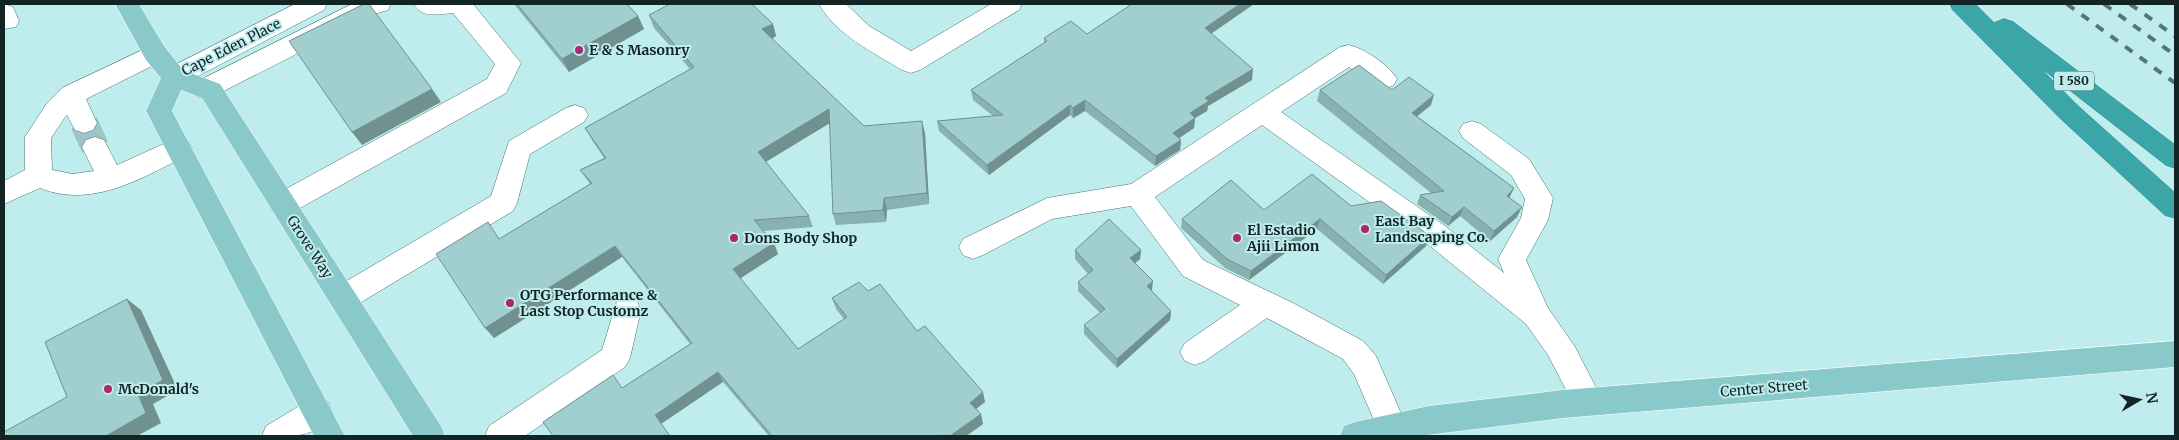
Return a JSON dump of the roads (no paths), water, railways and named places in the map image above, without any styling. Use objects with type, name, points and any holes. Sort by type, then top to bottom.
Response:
[{"type":"highway","points":[[1961,4],[2069,112],[2175,208]]},
{"type":"highway","name":"I 580","points":[[1974,4],[2175,158]]},
{"type":"main road","points":[[127,4],[155,53],[174,77],[159,111],[323,424]]},
{"type":"main road","name":"Grove Way","points":[[174,77],[211,91],[430,436]]},
{"type":"main road","name":"Center Street","points":[[1354,436],[1392,427],[1464,415],[1588,401],[2175,354]]},
{"type":"street","name":"Cape Eden Place","points":[[174,77],[315,4]]},
{"type":"street","points":[[205,89],[369,6],[380,4]]},
{"type":"street","points":[[283,204],[497,86],[508,63],[459,4],[428,6],[426,4]]},
{"type":"street","points":[[831,4],[860,32],[911,63],[1010,4]]},
{"type":"street","points":[[39,176],[38,137],[56,110],[71,95],[155,53]]},
{"type":"street","points":[[973,247],[1048,208],[1137,194],[1349,54],[1384,79]]},
{"type":"street","points":[[71,95],[111,179]]},
{"type":"street","points":[[1261,111],[1435,234],[1536,315],[1546,326],[1570,364],[1588,401]]},
{"type":"street","points":[[343,298],[503,202],[518,148],[575,116]]},
{"type":"street","points":[[1472,131],[1520,167],[1539,198],[1534,220],[1512,259],[1536,315]]},
{"type":"street","points":[[4,193],[39,176],[58,183],[84,183],[111,179],[179,148]]},
{"type":"street","points":[[1137,194],[1193,268],[1265,303],[1353,350],[1365,365],[1392,427]]},
{"type":"street","points":[[1195,352],[1265,303]]},
{"type":"street","points":[[500,436],[614,358],[626,310]]},
{"type":"street","points":[[277,436],[323,424]]},
{"type":"tunnel","points":[[84,123],[95,147]]},
{"type":"railway","points":[[2067,4],[2175,83]]},
{"type":"railway","points":[[2104,4],[2175,55]]},
{"type":"railway","points":[[2130,4],[2175,36]]},
{"type":"place","name":"E & S Masonry","points":[[579,50]]},
{"type":"place","name":"East Bay Landscaping Co.","points":[[1365,229]]},
{"type":"place","name":"Dons Body Shop","points":[[734,238]]},
{"type":"place","name":"El Estadio Ajii Limon","points":[[1237,238]]},
{"type":"place","name":"OTG Performance & Last Stop Customz","points":[[510,303]]},
{"type":"place","name":"McDonald's","points":[[108,389]]}]
